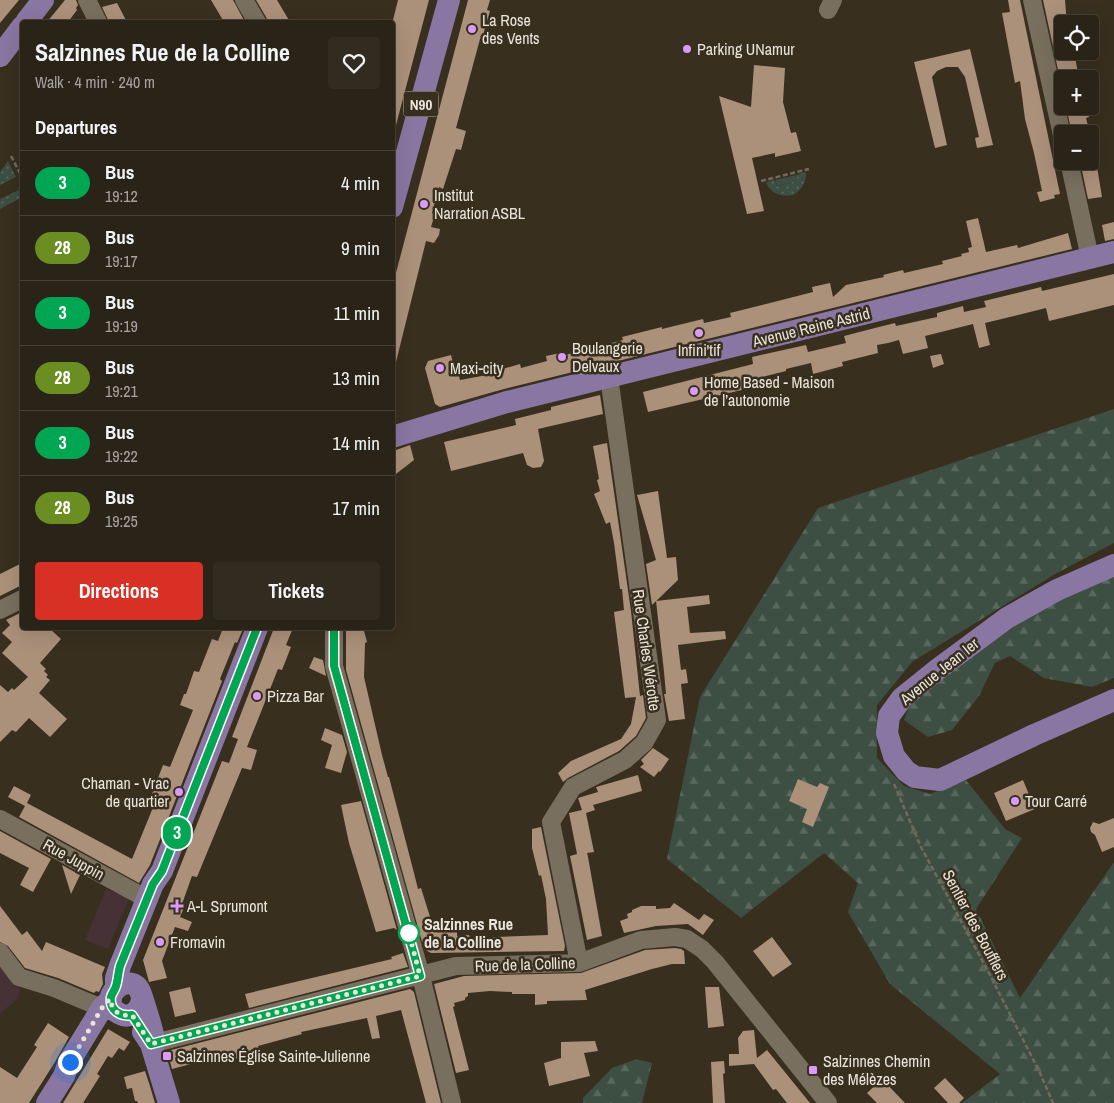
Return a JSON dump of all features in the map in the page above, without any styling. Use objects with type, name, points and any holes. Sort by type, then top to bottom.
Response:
[{"type":"main road","points":[[28,20],[44,0]]},
{"type":"main road","name":"N90","points":[[395,196],[448,0]]},
{"type":"main road","points":[[0,56],[20,30]]},
{"type":"main road","name":"Avenue Reine Astrid","points":[[395,436],[507,402],[1114,252]]},
{"type":"main road","name":"Avenue Reine Astrid","points":[[395,424],[437,414],[507,402]]},
{"type":"main road","name":"Avenue Jean Ier","points":[[1114,565],[1057,590],[1007,618],[938,669],[902,698],[889,716],[887,733],[894,756],[906,771],[916,778],[940,780],[1114,700]]},
{"type":"main road","points":[[47,1103],[64,1076],[70,1062],[124,994],[159,886],[162,871],[256,630]]},
{"type":"main road","points":[[124,994],[147,899],[153,884],[162,871]]},
{"type":"main road","points":[[124,994],[147,1009],[154,1039],[151,1044],[169,1103]]},
{"type":"street","points":[[87,0],[97,20]]},
{"type":"street","points":[[244,0],[256,20]]},
{"type":"street","points":[[1032,0],[1060,125]]},
{"type":"street","points":[[1070,170],[1090,258]]},
{"type":"street","name":"Rue Charles Wérotte","points":[[579,963],[551,822],[573,787],[625,760],[644,743],[657,720],[609,377]]},
{"type":"street","points":[[0,610],[20,600]]},
{"type":"street","points":[[334,630],[334,666],[420,976],[452,1103]]},
{"type":"street","name":"Rue Juppin","points":[[0,819],[147,899]]},
{"type":"street","name":"Rue de la Colline","points":[[151,1044],[456,966],[579,963],[641,940],[675,937],[687,939],[702,949],[714,962],[828,1103]]},
{"type":"street","points":[[0,952],[19,976],[54,988],[124,994]]},
{"type":"path","points":[[11,156],[20,173]]},
{"type":"path","points":[[761,181],[809,169]]},
{"type":"path","name":"Sentier des Boufflers","points":[[894,756],[889,768],[894,787],[921,847],[990,975],[1040,1073],[1053,1103]]},
{"type":"shaded area","points":[[106,889],[129,898],[108,949],[85,940]]},
{"type":"shaded area","points":[[0,904],[24,939],[8,952],[20,987],[18,999],[0,1013]]},
{"type":"green space","points":[[8,161],[16,177],[0,185],[0,172]]},
{"type":"green space","points":[[806,172],[803,186],[793,195],[784,196],[777,194],[766,182],[775,180],[777,186],[797,180],[796,175]]},
{"type":"green space","points":[[796,175],[797,181],[777,186],[775,180]]},
{"type":"green space","points":[[20,189],[20,198],[0,209],[0,199]]},
{"type":"green space","points":[[1114,409],[1114,543],[1055,574],[912,662],[877,705],[877,758],[904,786],[930,794],[966,780],[1005,829],[1022,838],[976,909],[1020,998],[1114,862],[1114,1103],[962,1103],[1000,1074],[890,984],[848,912],[858,883],[824,853],[741,918],[667,859],[700,697],[818,508]]},
{"type":"green space","points":[[1114,575],[1114,678],[1092,687],[1044,678],[1010,656],[995,663],[979,696],[952,730],[928,737],[904,720],[912,698],[1050,602]]},
{"type":"green space","points":[[636,1059],[652,1063],[642,1103],[583,1103],[583,1098],[612,1068]]},
{"type":"building","points":[[0,0],[19,0],[0,23]]},
{"type":"building","points":[[65,0],[76,0],[77,10],[70,20],[49,20]]},
{"type":"building","points":[[211,0],[233,0],[244,20],[223,20]]},
{"type":"building","points":[[256,0],[277,0],[289,20],[267,20]]},
{"type":"building","points":[[398,0],[429,0],[396,125],[395,20],[393,20]]},
{"type":"building","points":[[468,0],[490,0],[487,10],[490,11],[482,39],[480,39],[456,128],[466,131],[461,150],[456,149],[443,189],[439,187],[432,213],[435,214],[431,227],[440,229],[439,235],[434,243],[426,241],[396,362],[395,277]]},
{"type":"building","points":[[1008,0],[1020,0],[1060,194],[1054,195],[1055,198],[1040,202],[1037,192],[1042,191],[1025,119],[1020,81],[1015,83],[1002,13],[1010,12]]},
{"type":"building","points":[[1043,0],[1065,0],[1066,15],[1054,15],[1054,51]]},
{"type":"building","points":[[117,3],[126,20],[108,20],[102,7]]},
{"type":"building","points":[[970,49],[993,145],[977,148],[975,138],[979,137],[965,77],[958,67],[946,67],[937,71],[932,77],[947,145],[935,148],[914,62]]},
{"type":"building","points":[[1056,60],[1076,60],[1077,70],[1058,70]]},
{"type":"building","points":[[754,65],[785,68],[783,102],[791,133],[796,132],[801,151],[775,157],[775,153],[752,158],[764,211],[747,214],[719,96],[751,107]]},
{"type":"building","points":[[1068,115],[1088,115],[1089,117],[1086,118],[1088,125],[1070,125]]},
{"type":"building","points":[[1082,170],[1098,170],[1102,197],[1088,199]]},
{"type":"building","points":[[978,218],[986,252],[1017,245],[1018,248],[1068,233],[1072,249],[504,389],[440,407],[435,404],[425,368],[428,361],[451,355],[456,374],[458,373],[460,380],[492,374],[492,372],[520,364],[521,368],[547,361],[546,356],[560,353],[561,356],[623,340],[622,337],[662,327],[662,329],[703,319],[704,323],[731,317],[730,313],[813,292],[812,287],[830,283],[833,297],[846,285],[884,277],[883,275],[903,270],[904,273],[943,264],[942,261],[962,256],[961,254],[969,252],[968,248],[972,247],[966,221]]},
{"type":"building","points":[[1114,222],[1114,239],[1105,241],[1102,225]]},
{"type":"building","points":[[1114,274],[1114,305],[1049,321],[1046,308],[985,323],[990,345],[979,348],[973,324],[925,336],[928,348],[903,354],[899,340],[877,345],[878,353],[842,362],[843,366],[813,374],[811,363],[758,378],[758,383],[745,386],[746,389],[648,412],[643,392],[753,364],[752,357],[806,345],[808,352],[846,343],[844,336],[875,328],[895,323],[896,326],[937,317],[937,313],[963,306],[964,312],[986,307],[984,301],[1041,287],[1042,291]]},
{"type":"building","points":[[941,354],[944,364],[933,368],[930,356]]},
{"type":"building","points":[[600,395],[603,414],[538,429],[544,461],[541,467],[533,468],[527,465],[523,453],[451,471],[444,442],[516,425],[515,419],[551,410],[551,407]]},
{"type":"building","points":[[607,443],[631,611],[640,696],[643,695],[646,718],[636,736],[619,751],[563,782],[558,773],[571,761],[621,739],[631,724],[636,697],[625,698],[614,612],[624,610],[622,589],[620,589],[610,522],[606,524],[594,494],[600,491],[593,446]]},
{"type":"building","points":[[410,445],[414,460],[395,475],[395,450]]},
{"type":"building","points":[[658,491],[667,558],[676,557],[678,580],[652,605],[646,564],[656,560],[637,495]]},
{"type":"building","points":[[20,564],[20,586],[0,596],[0,574]]},
{"type":"building","points":[[709,595],[710,604],[687,607],[690,633],[725,631],[726,639],[678,645],[681,670],[686,669],[688,683],[681,684],[685,719],[669,721],[664,694],[666,694],[656,601]]},
{"type":"building","points":[[20,613],[20,630],[51,630],[61,639],[40,663],[46,669],[44,671],[48,675],[46,677],[50,680],[39,693],[67,719],[50,737],[29,718],[16,732],[12,730],[0,742],[0,685],[8,692],[12,688],[14,690],[28,677],[2,653],[12,642],[2,633],[10,625],[6,620]]},
{"type":"building","points":[[222,630],[243,630],[237,643],[235,642],[220,679],[222,681],[150,865],[139,883],[19,817],[25,806],[8,797],[14,786],[31,795],[27,803],[132,859],[154,805],[149,802],[163,765],[170,767],[193,710],[180,705],[184,694],[186,694],[194,671],[199,672],[212,639],[218,641]]},
{"type":"building","points":[[273,630],[292,630],[286,645],[291,647],[282,670],[278,669],[247,747],[257,750],[251,770],[242,768],[197,877],[192,876],[182,904],[185,905],[180,917],[192,922],[188,931],[175,927],[162,961],[167,978],[149,982],[143,960],[222,761],[229,763],[238,739],[232,737]]},
{"type":"building","points":[[346,630],[362,630],[364,631],[367,642],[365,643],[364,677],[382,755],[418,889],[421,888],[431,920],[435,919],[438,929],[457,929],[457,936],[469,935],[470,938],[548,935],[546,899],[541,875],[539,876],[532,848],[532,829],[541,827],[565,946],[564,951],[431,953],[424,949],[346,670]]},
{"type":"building","points":[[314,657],[323,660],[326,676],[309,668]]},
{"type":"building","points":[[325,728],[342,735],[347,752],[341,773],[325,768],[332,745],[321,740]]},
{"type":"building","points":[[653,748],[669,759],[654,777],[640,767],[644,764],[641,760]]},
{"type":"building","points":[[638,775],[642,791],[593,805],[595,810],[586,813],[594,852],[587,853],[602,936],[587,940],[570,856],[577,854],[569,813],[582,810],[578,798],[598,792],[596,787]]},
{"type":"building","points":[[798,779],[817,787],[820,783],[829,787],[813,827],[802,822],[807,809],[789,801]]},
{"type":"building","name":"Tour Carré","points":[[1023,780],[1035,809],[1006,821],[994,793]]},
{"type":"building","points":[[361,801],[397,930],[394,928],[376,932],[349,843],[341,805]]},
{"type":"building","points":[[1114,818],[1114,847],[1102,852],[1090,828],[1093,822],[1099,824]]},
{"type":"building","points":[[0,831],[51,859],[33,892],[20,885],[29,868],[0,853]]},
{"type":"building","points":[[62,865],[80,875],[71,894]]},
{"type":"building","points":[[674,903],[699,920],[704,914],[714,920],[703,935],[688,924],[656,926],[624,933],[620,921],[628,918],[627,914],[632,912],[632,910],[641,906],[656,906],[656,909],[670,908]]},
{"type":"building","points":[[0,906],[22,935],[27,931],[42,951],[46,942],[105,967],[102,974],[103,984],[99,992],[96,991],[94,993],[58,978],[25,968],[8,946],[0,942]]},
{"type":"building","points":[[772,937],[792,964],[773,977],[753,951]]},
{"type":"building","points":[[675,948],[684,951],[685,964],[672,964],[652,969],[585,990],[587,1000],[547,1001],[547,1004],[535,1005],[535,994],[512,994],[512,992],[490,991],[468,993],[465,1000],[454,1003],[455,1006],[453,1007],[469,1070],[456,1073],[434,984],[464,976],[581,973],[645,950]]},
{"type":"building","points":[[403,953],[408,967],[249,1008],[245,994],[392,959],[391,957]]},
{"type":"building","points":[[190,987],[196,1012],[175,1017],[169,992]]},
{"type":"building","points":[[705,987],[719,987],[724,1026],[708,1028]]},
{"type":"building","points":[[410,989],[414,992],[441,1103],[426,1103],[401,1010],[376,1016],[380,1038],[372,1039],[367,1018],[301,1032],[302,1034],[258,1046],[260,1053],[222,1062],[221,1056],[172,1069],[167,1051]]},
{"type":"building","points":[[48,1023],[69,1037],[55,1062],[29,1103],[0,1103],[0,1067],[17,1078],[37,1047],[34,1045]]},
{"type":"building","points":[[108,1029],[130,1042],[124,1051],[119,1048],[112,1058],[108,1056],[97,1074],[100,1076],[83,1103],[63,1103]]},
{"type":"building","points":[[754,1030],[757,1058],[767,1050],[810,1103],[787,1103],[776,1089],[773,1090],[754,1064],[729,1066],[729,1054],[739,1054],[738,1038],[743,1031]]},
{"type":"building","points":[[595,1041],[598,1051],[584,1053],[590,1076],[549,1086],[544,1063],[561,1058],[561,1042]]},
{"type":"building","points":[[724,1061],[725,1103],[713,1103],[711,1062]]},
{"type":"building","points":[[145,1071],[155,1103],[138,1103],[135,1101],[132,1088],[127,1089],[124,1077]]},
{"type":"building","points":[[945,1078],[964,1098],[959,1103],[948,1103],[934,1088]]},
{"type":"building","points":[[882,1079],[905,1103],[877,1103],[867,1093]]},
{"type":"bus line","name":"3","points":[[256,630],[162,871],[153,884],[120,966],[116,978],[116,988],[111,994],[110,999],[113,1009],[125,1016],[132,1015],[151,1044],[420,976],[334,666],[334,630]]},
{"type":"place","name":"La Rose des Vents","points":[[472,29]]},
{"type":"place","name":"Parking UNamur","points":[[687,49]]},
{"type":"place","name":"Institut Narration ASBL","points":[[424,204]]},
{"type":"place","name":"Infini'tif","points":[[699,333]]},
{"type":"place","name":"Boulangerie Delvaux","points":[[562,357]]},
{"type":"place","name":"Maxi-city","points":[[440,368]]},
{"type":"place","name":"Home Based - Maison de l’autonomie","points":[[694,391]]},
{"type":"place","name":"Pizza Bar","points":[[257,696]]},
{"type":"place","name":"Chaman - Vrac de quartier","points":[[179,792]]},
{"type":"place","name":"Tour Carré","points":[[1015,801]]},
{"type":"place","name":"A-L Sprumont","points":[[177,906]]},
{"type":"place","name":"Salzinnes Rue de la Colline","points":[[409,933]]},
{"type":"place","name":"Fromavin","points":[[160,942]]},
{"type":"place","name":"Salzinnes Église Sainte-Julienne","points":[[167,1056]]},
{"type":"place","name":"Salzinnes Chemin des Mélèzes","points":[[813,1070]]},
{"type":"route","points":[[70,1062],[102,1008],[110,999],[113,1009],[117,1012],[125,1016],[132,1015],[151,1044],[420,976],[409,933]]}]
